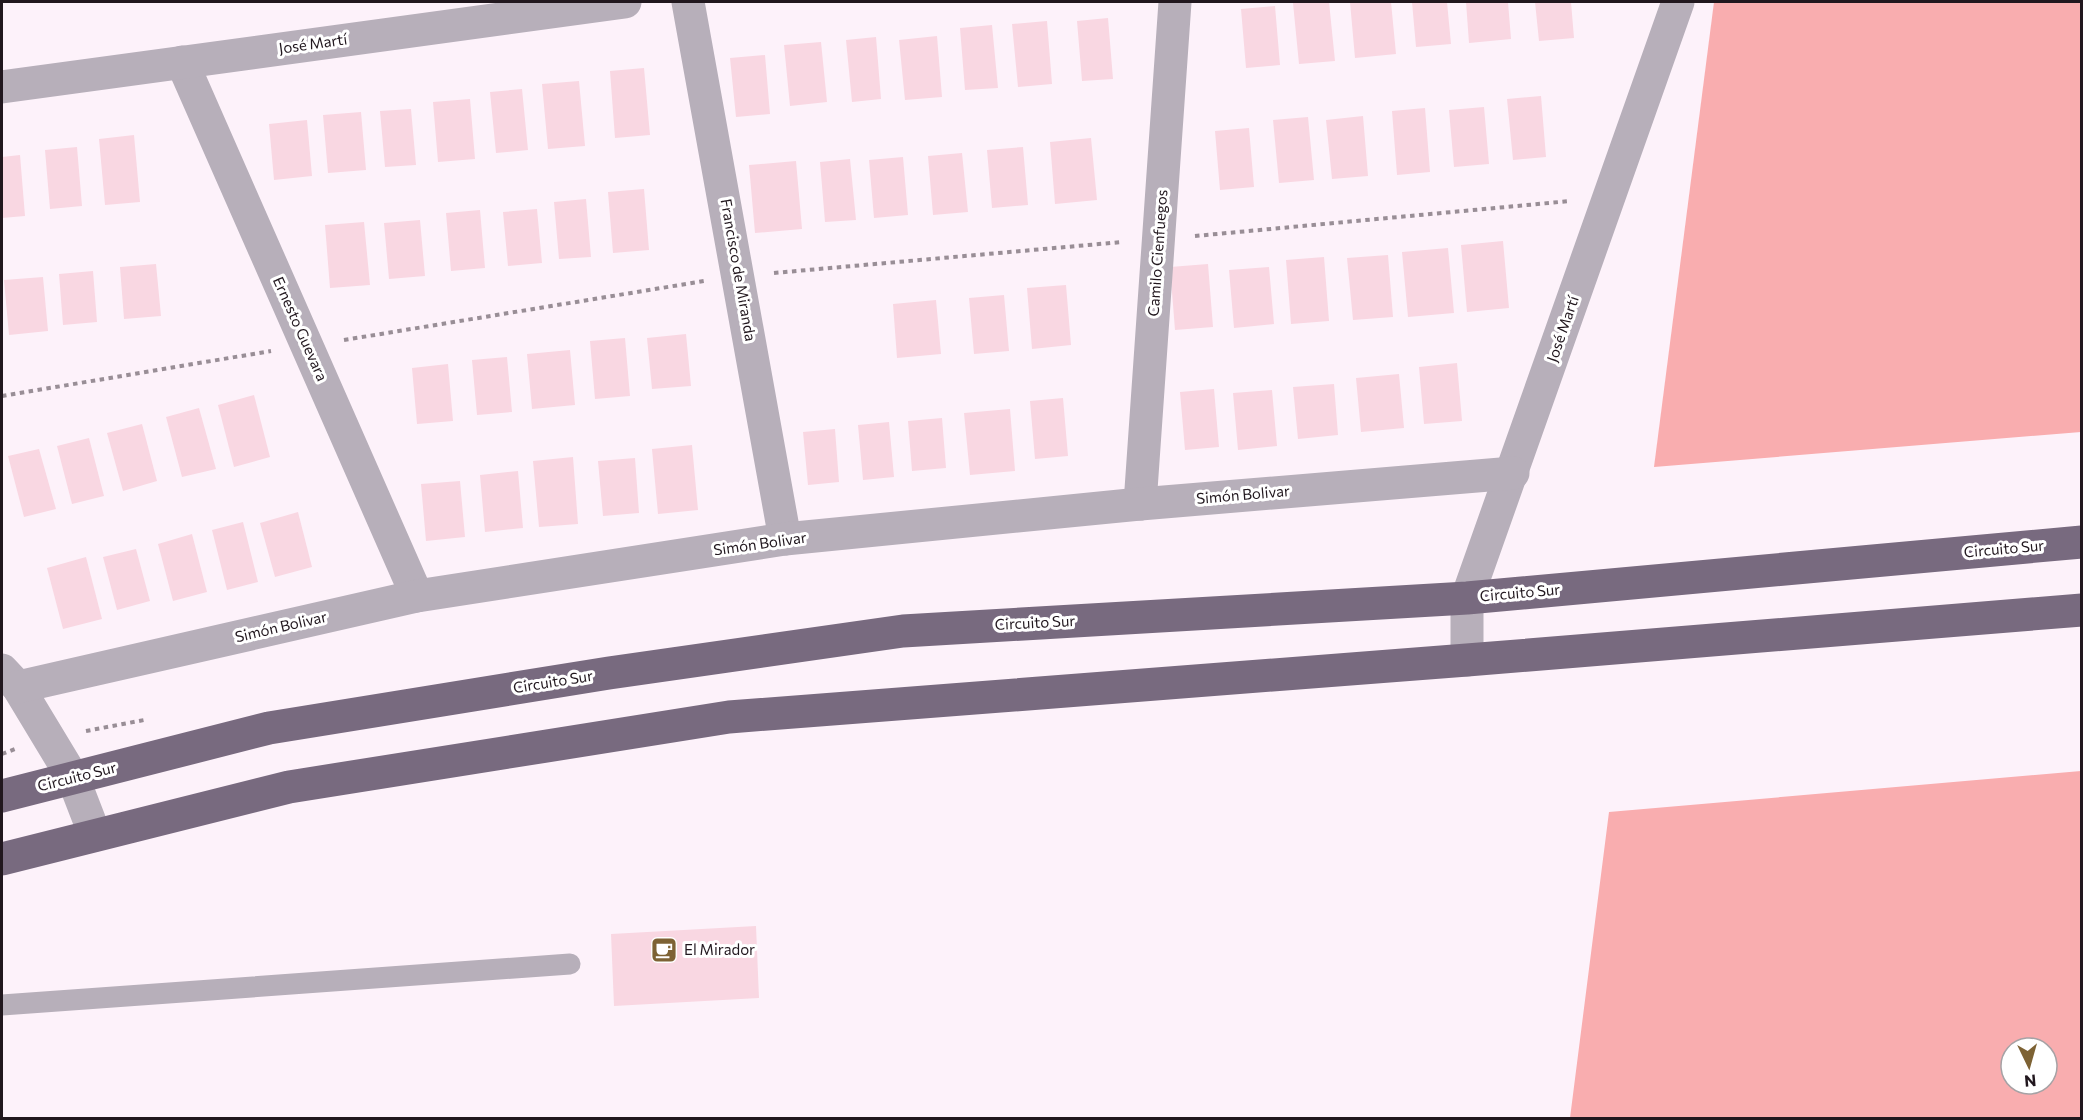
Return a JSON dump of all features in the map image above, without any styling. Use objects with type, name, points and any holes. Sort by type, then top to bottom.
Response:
[{"type":"highway","name":"Circuito Sur","points":[[2,796],[269,728],[609,673],[903,631],[1467,598],[2082,542]]},
{"type":"highway","points":[[2,858],[288,787],[729,717],[2082,610]]},
{"type":"street","name":"José Martí","points":[[2,87],[625,2]]},
{"type":"street","name":"Francisco de Miranda","points":[[688,2],[785,539]]},
{"type":"street","name":"Camilo Cienfuegos","points":[[1140,504],[1175,2]]},
{"type":"street","name":"José Martí","points":[[1467,660],[1467,598],[1678,2]]},
{"type":"street","name":"Ernesto Guevara","points":[[182,62],[417,596]]},
{"type":"street","name":"Simón Bolivar","points":[[10,678],[417,596],[785,539],[1140,504],[1513,473]]},
{"type":"street","points":[[10,678],[73,778],[95,835]]},
{"type":"lane","points":[[2,1005],[570,964]]},
{"type":"path","points":[[2,396],[739,276],[1609,197]]},
{"type":"shaded area","points":[[1714,2],[2081,2],[2081,432],[1654,467]]},
{"type":"shaded area","points":[[2081,771],[2081,1118],[1570,1118],[1609,812]]},
{"type":"building","points":[[1329,2],[1335,61],[1299,64],[1293,3]]},
{"type":"building","points":[[1350,2],[1391,2],[1396,54],[1355,58]]},
{"type":"building","points":[[1412,2],[1447,2],[1451,44],[1416,47]]},
{"type":"building","points":[[1466,2],[1508,2],[1511,39],[1469,43]]},
{"type":"building","points":[[1535,2],[1571,2],[1574,38],[1539,41]]},
{"type":"building","points":[[1275,6],[1280,65],[1246,68],[1241,9]]},
{"type":"building","points":[[1108,18],[1113,79],[1082,81],[1077,21]]},
{"type":"building","points":[[1047,21],[1052,84],[1018,87],[1012,24]]},
{"type":"building","points":[[992,25],[998,88],[965,90],[960,28]]},
{"type":"building","points":[[937,36],[942,97],[905,100],[899,40]]},
{"type":"building","points":[[876,37],[881,99],[852,102],[846,40]]},
{"type":"building","points":[[821,42],[827,102],[790,106],[784,45]]},
{"type":"building","points":[[765,55],[770,114],[736,117],[730,58]]},
{"type":"building","points":[[644,68],[650,135],[615,138],[610,71]]},
{"type":"building","points":[[579,81],[585,146],[548,149],[542,84]]},
{"type":"building","points":[[522,89],[528,150],[496,153],[490,92]]},
{"type":"building","points":[[1541,96],[1546,157],[1513,160],[1507,99]]},
{"type":"building","points":[[470,99],[475,159],[438,162],[433,102]]},
{"type":"building","points":[[1484,107],[1489,164],[1454,167],[1449,110]]},
{"type":"building","points":[[1425,108],[1430,172],[1397,175],[1392,111]]},
{"type":"building","points":[[411,109],[416,165],[385,167],[380,111]]},
{"type":"building","points":[[361,112],[366,170],[328,173],[323,115]]},
{"type":"building","points":[[1363,116],[1368,176],[1332,179],[1326,120]]},
{"type":"building","points":[[1308,117],[1314,180],[1279,183],[1273,120]]},
{"type":"building","points":[[307,120],[312,176],[274,180],[269,124]]},
{"type":"building","points":[[1249,128],[1254,187],[1220,190],[1215,131]]},
{"type":"building","points":[[134,135],[140,202],[105,205],[99,139]]},
{"type":"building","points":[[1091,138],[1097,200],[1055,204],[1050,142]]},
{"type":"building","points":[[77,147],[82,206],[50,209],[45,150]]},
{"type":"building","points":[[1023,147],[1028,205],[992,208],[987,150]]},
{"type":"building","points":[[962,153],[968,212],[933,215],[928,156]]},
{"type":"building","points":[[20,155],[25,216],[2,218],[2,157]]},
{"type":"building","points":[[903,157],[908,215],[874,218],[869,160]]},
{"type":"building","points":[[850,159],[856,220],[825,222],[820,162]]},
{"type":"building","points":[[796,161],[802,229],[755,233],[749,165]]},
{"type":"building","points":[[644,189],[649,250],[613,253],[608,192]]},
{"type":"building","points":[[586,199],[591,257],[559,259],[554,202]]},
{"type":"building","points":[[537,209],[542,263],[508,266],[503,212]]},
{"type":"building","points":[[480,210],[485,268],[451,271],[446,213]]},
{"type":"building","points":[[420,220],[425,276],[389,279],[384,223]]},
{"type":"building","points":[[364,222],[370,285],[330,288],[325,225]]},
{"type":"building","points":[[1503,241],[1509,308],[1467,312],[1461,245]]},
{"type":"building","points":[[1448,248],[1454,313],[1408,317],[1402,252]]},
{"type":"building","points":[[1388,255],[1393,317],[1353,320],[1347,258]]},
{"type":"building","points":[[1324,257],[1329,321],[1291,324],[1286,260]]},
{"type":"building","points":[[156,264],[161,316],[124,319],[120,267]]},
{"type":"building","points":[[1208,264],[1213,327],[1175,330],[1170,267]]},
{"type":"building","points":[[1269,267],[1274,324],[1234,328],[1229,270]]},
{"type":"building","points":[[93,271],[97,322],[63,325],[59,274]]},
{"type":"building","points":[[43,277],[48,331],[9,335],[4,280]]},
{"type":"building","points":[[1066,285],[1071,345],[1032,349],[1027,288]]},
{"type":"building","points":[[1004,295],[1009,351],[974,354],[969,298]]},
{"type":"building","points":[[936,300],[941,354],[897,358],[893,304]]},
{"type":"building","points":[[686,334],[691,386],[652,389],[647,338]]},
{"type":"building","points":[[625,338],[630,396],[595,399],[590,341]]},
{"type":"building","points":[[570,350],[575,405],[532,409],[527,354]]},
{"type":"building","points":[[507,357],[512,412],[477,415],[472,360]]},
{"type":"building","points":[[1457,363],[1462,421],[1424,424],[1419,367]]},
{"type":"building","points":[[448,364],[453,421],[417,424],[412,368]]},
{"type":"building","points":[[1399,374],[1404,428],[1361,432],[1356,378]]},
{"type":"building","points":[[1334,384],[1338,435],[1298,439],[1293,387]]},
{"type":"building","points":[[1214,389],[1219,447],[1185,450],[1180,392]]},
{"type":"building","points":[[1272,390],[1277,446],[1238,450],[1233,393]]},
{"type":"building","points":[[254,395],[270,457],[234,467],[218,405]]},
{"type":"building","points":[[1063,398],[1068,456],[1035,459],[1030,401]]},
{"type":"building","points":[[199,408],[216,469],[182,477],[166,417]]},
{"type":"building","points":[[1010,409],[1015,471],[970,475],[964,413]]},
{"type":"building","points":[[942,418],[946,468],[912,471],[908,421]]},
{"type":"building","points":[[889,422],[894,477],[863,480],[858,425]]},
{"type":"building","points":[[142,424],[157,481],[123,491],[107,433]]},
{"type":"building","points":[[835,429],[839,482],[808,485],[803,432]]},
{"type":"building","points":[[89,438],[104,496],[72,504],[57,446]]},
{"type":"building","points":[[692,445],[698,510],[658,514],[652,449]]},
{"type":"building","points":[[39,449],[56,509],[24,517],[8,456]]},
{"type":"building","points":[[573,457],[578,524],[539,527],[533,461]]},
{"type":"building","points":[[635,458],[639,513],[603,516],[598,461]]},
{"type":"building","points":[[518,471],[523,528],[485,532],[480,475]]},
{"type":"building","points":[[460,481],[465,537],[426,541],[421,484]]},
{"type":"building","points":[[298,512],[312,567],[275,577],[260,523]]},
{"type":"building","points":[[243,522],[258,582],[227,590],[212,530]]},
{"type":"building","points":[[192,534],[207,592],[173,601],[158,544]]},
{"type":"building","points":[[136,549],[150,601],[117,610],[103,557]]},
{"type":"building","points":[[86,557],[102,619],[63,629],[47,568]]},
{"type":"building","points":[[756,926],[759,998],[614,1006],[611,934]]},
{"type":"place","name":"El Mirador","points":[[664,950]]}]
